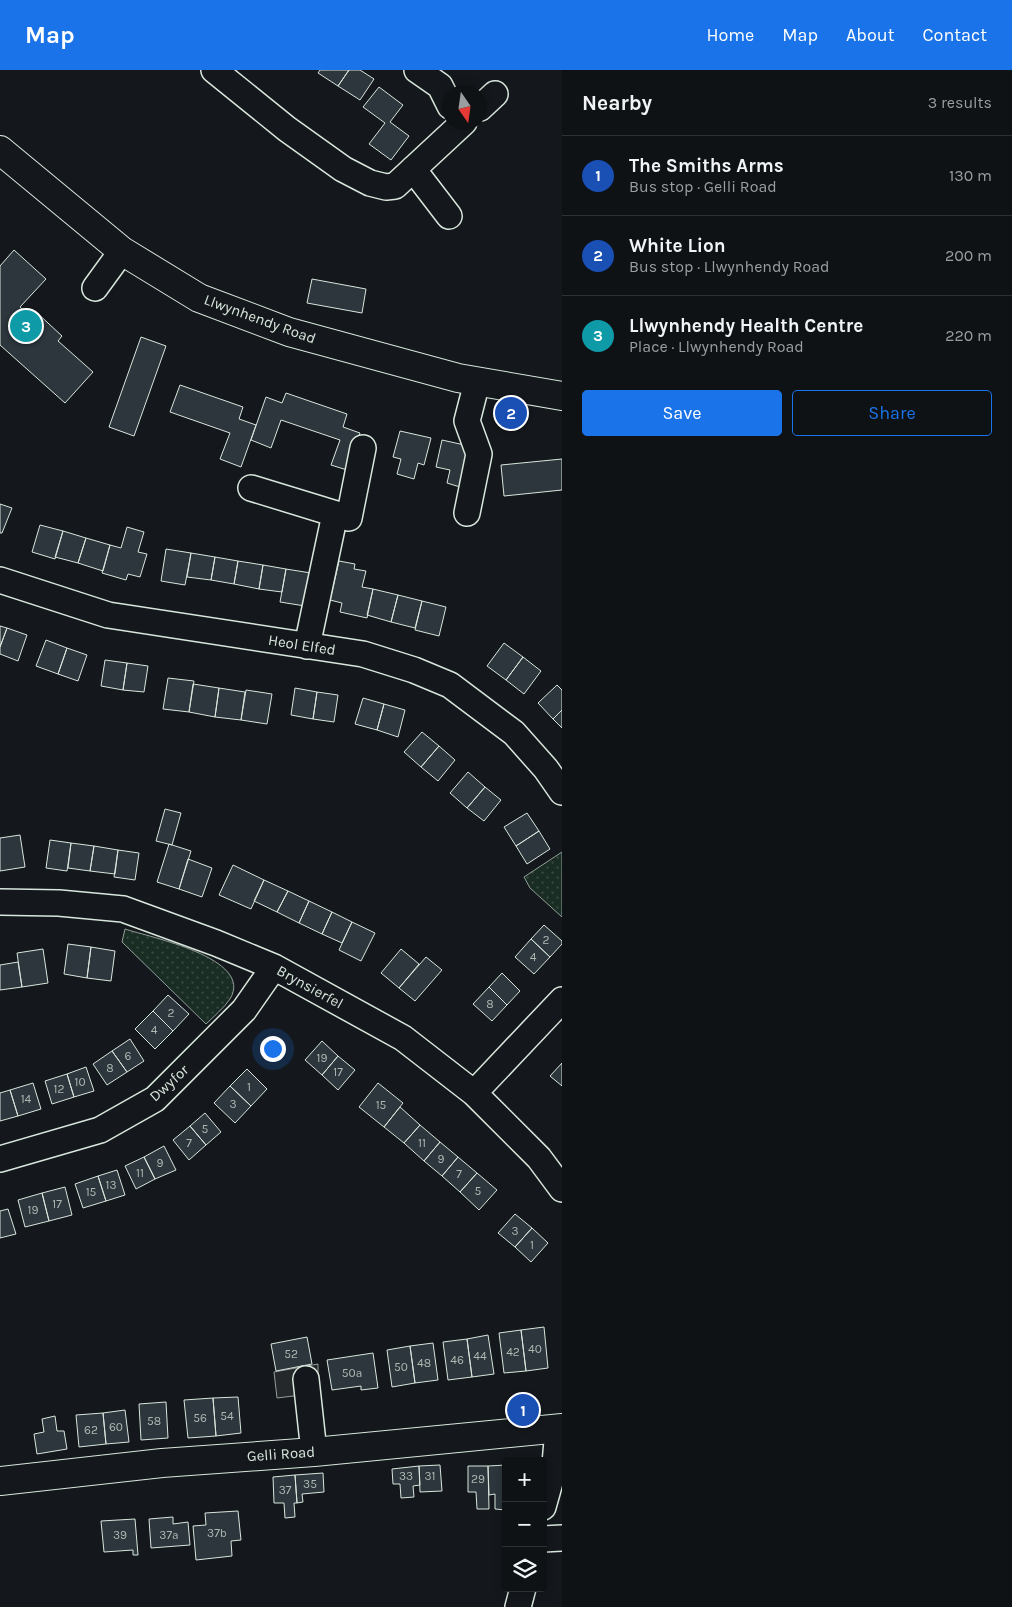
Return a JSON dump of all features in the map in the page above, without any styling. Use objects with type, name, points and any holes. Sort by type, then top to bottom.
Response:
[{"type":"main road","name":"Llwynhendy Road","points":[[0,150],[122,251],[199,298],[289,332],[458,378],[562,396]]},
{"type":"main road","name":"Gelli Road","points":[[0,1481],[162,1463],[314,1452],[560,1429]]},
{"type":"street","points":[[214,70],[287,129],[343,169],[370,183],[386,187],[395,186],[452,130]]},
{"type":"street","points":[[417,70],[440,86],[442,90]]},
{"type":"street","points":[[413,169],[449,216]]},
{"type":"street","points":[[95,288],[122,251]]},
{"type":"street","points":[[466,513],[479,454],[467,421],[477,382]]},
{"type":"street","points":[[251,488],[349,518],[363,448]]},
{"type":"street","points":[[307,646],[335,514]]},
{"type":"street","name":"Heol Elfed","points":[[0,580],[108,615],[363,654],[414,670],[450,685],[514,733],[562,792]]},
{"type":"street","name":"Brynsierfel","points":[[0,902],[59,903],[123,909],[216,943],[274,967],[403,1038],[474,1093],[540,1158],[562,1189]]},
{"type":"street","name":"Dwyfor","points":[[0,1159],[100,1130],[155,1099],[244,1010],[274,967]]},
{"type":"street","points":[[474,1093],[562,1000]]},
{"type":"street","points":[[306,1379],[314,1452]]},
{"type":"street","points":[[544,1502],[555,1464],[560,1429]]},
{"type":"street","points":[[547,1539],[562,1538]]},
{"type":"street","points":[[518,1607],[522,1592]]},
{"type":"green space","points":[[562,852],[562,917],[530,888],[524,877]]},
{"type":"green space","points":[[125,929],[175,944],[214,961],[228,972],[234,985],[230,999],[206,1024],[122,942]]},
{"type":"shaded area","points":[[318,1364],[318,1393],[277,1398],[274,1372]]},
{"type":"building","points":[[320,70],[349,70],[338,86],[318,73]]},
{"type":"building","points":[[349,70],[360,70],[374,79],[360,100],[338,86]]},
{"type":"building","points":[[379,87],[403,105],[390,122],[409,136],[391,160],[369,144],[385,123],[363,107]]},
{"type":"building","points":[[14,250],[46,279],[20,307],[30,316],[35,311],[62,336],[58,341],[93,372],[65,403],[0,345],[0,266]]},
{"type":"building","points":[[312,279],[366,289],[362,313],[307,303]]},
{"type":"building","points":[[141,337],[166,346],[134,436],[109,427]]},
{"type":"building","points":[[180,385],[243,407],[239,419],[256,425],[241,467],[220,459],[230,433],[170,412]]},
{"type":"building","points":[[286,393],[347,414],[343,427],[360,433],[347,470],[331,465],[340,440],[281,420],[271,448],[251,440],[266,397],[282,403]]},
{"type":"building","points":[[400,431],[431,438],[424,465],[418,463],[414,479],[397,474],[401,459],[393,457]]},
{"type":"building","points":[[442,440],[469,446],[460,487],[447,483],[450,470],[436,467]]},
{"type":"building","points":[[562,459],[562,490],[504,496],[501,465]]},
{"type":"building","points":[[0,504],[12,508],[2,533],[0,533]]},
{"type":"building","points":[[40,525],[63,531],[55,559],[32,552]]},
{"type":"building","points":[[127,527],[144,532],[138,552],[147,554],[140,577],[128,574],[126,580],[102,573],[110,545],[121,548]]},
{"type":"building","points":[[63,531],[86,538],[78,563],[55,557]]},
{"type":"building","points":[[86,538],[110,545],[103,571],[78,563]]},
{"type":"building","points":[[166,549],[191,553],[185,585],[161,581]]},
{"type":"building","points":[[191,553],[215,557],[211,580],[187,577]]},
{"type":"building","points":[[215,557],[238,561],[234,584],[211,580]]},
{"type":"building","points":[[238,561],[263,565],[259,589],[234,584]]},
{"type":"building","points":[[339,561],[355,564],[354,569],[366,571],[362,587],[373,589],[367,618],[340,612],[342,603],[330,600]]},
{"type":"building","points":[[263,565],[286,569],[282,592],[259,589]]},
{"type":"building","points":[[286,569],[311,573],[305,606],[280,602]]},
{"type":"building","points":[[373,589],[398,595],[391,622],[367,615]]},
{"type":"building","points":[[398,595],[422,601],[415,628],[391,622]]},
{"type":"building","points":[[422,601],[446,607],[439,636],[415,630]]},
{"type":"building","points":[[0,626],[7,628],[0,647]]},
{"type":"building","points":[[7,628],[27,635],[18,661],[0,654],[0,647]]},
{"type":"building","points":[[46,640],[67,648],[58,674],[36,666]]},
{"type":"building","points":[[504,643],[523,657],[506,680],[487,666]]},
{"type":"building","points":[[67,648],[87,655],[78,681],[58,674]]},
{"type":"building","points":[[523,657],[541,671],[524,694],[506,680]]},
{"type":"building","points":[[105,660],[127,663],[123,690],[101,686]]},
{"type":"building","points":[[127,663],[148,666],[144,692],[123,690]]},
{"type":"building","points":[[168,678],[194,681],[189,712],[163,709]]},
{"type":"building","points":[[193,684],[219,688],[215,717],[189,712]]},
{"type":"building","points":[[557,685],[562,690],[562,710],[553,719],[538,703]]},
{"type":"building","points":[[219,688],[245,692],[241,720],[215,717]]},
{"type":"building","points":[[295,688],[317,692],[313,719],[291,715]]},
{"type":"building","points":[[246,690],[272,694],[267,724],[241,720]]},
{"type":"building","points":[[317,692],[338,695],[334,722],[313,719]]},
{"type":"building","points":[[363,698],[384,704],[377,730],[355,724]]},
{"type":"building","points":[[384,704],[405,710],[398,737],[377,730]]},
{"type":"building","points":[[562,710],[562,728],[553,719]]},
{"type":"building","points":[[422,732],[439,746],[421,767],[404,752]]},
{"type":"building","points":[[439,746],[455,760],[438,781],[421,767]]},
{"type":"building","points":[[468,772],[485,787],[467,808],[450,793]]},
{"type":"building","points":[[485,787],[501,800],[484,821],[467,808]]},
{"type":"building","points":[[165,809],[181,813],[172,845],[156,841]]},
{"type":"building","points":[[527,813],[539,831],[516,846],[504,827]]},
{"type":"building","points":[[539,831],[550,849],[527,864],[516,846]]},
{"type":"building","points":[[20,835],[25,867],[0,871],[0,838]]},
{"type":"building","points":[[50,840],[71,843],[67,871],[46,868]]},
{"type":"building","points":[[71,843],[94,846],[90,871],[68,868]]},
{"type":"building","points":[[169,844],[191,851],[179,889],[157,882]]},
{"type":"building","points":[[94,846],[118,850],[115,874],[90,871]]},
{"type":"building","points":[[118,850],[139,853],[135,880],[114,877]]},
{"type":"building","points":[[188,859],[212,868],[202,897],[179,889]]},
{"type":"building","points":[[233,865],[264,880],[251,909],[219,895]]},
{"type":"building","points":[[264,880],[288,891],[277,912],[254,901]]},
{"type":"building","points":[[288,891],[309,901],[299,923],[277,912]]},
{"type":"building","points":[[309,901],[332,912],[322,934],[299,923]]},
{"type":"building","points":[[332,912],[352,922],[342,943],[322,934]]},
{"type":"building","points":[[352,922],[375,933],[361,961],[339,950]]},
{"type":"building","points":[[544,925],[562,941],[562,944],[550,957],[531,939]]},
{"type":"building","points":[[531,939],[550,957],[534,974],[515,957]]},
{"type":"building","points":[[68,944],[91,947],[87,978],[64,974]]},
{"type":"building","points":[[91,947],[115,951],[111,981],[87,978]]},
{"type":"building","points":[[43,949],[48,983],[22,987],[17,953]]},
{"type":"building","points":[[401,949],[419,964],[399,988],[381,973]]},
{"type":"building","points":[[426,957],[442,970],[415,1001],[399,988]]},
{"type":"building","points":[[18,962],[22,987],[0,990],[0,965]]},
{"type":"building","points":[[502,973],[520,991],[507,1005],[489,987]]},
{"type":"building","points":[[489,987],[507,1005],[492,1021],[473,1004]]},
{"type":"building","points":[[168,995],[189,1014],[173,1031],[153,1011]]},
{"type":"building","points":[[153,1011],[173,1031],[155,1049],[135,1029]]},
{"type":"building","points":[[130,1039],[144,1061],[127,1072],[112,1051]]},
{"type":"building","points":[[322,1041],[338,1056],[322,1075],[305,1060]]},
{"type":"building","points":[[112,1051],[127,1072],[107,1085],[93,1064]]},
{"type":"building","points":[[338,1056],[355,1070],[338,1090],[322,1075]]},
{"type":"building","points":[[562,1063],[562,1086],[550,1076]]},
{"type":"building","points":[[86,1067],[94,1091],[74,1097],[67,1074]]},
{"type":"building","points":[[247,1069],[267,1089],[251,1106],[230,1086]]},
{"type":"building","points":[[67,1074],[74,1097],[52,1104],[45,1081]]},
{"type":"building","points":[[33,1083],[41,1109],[18,1116],[10,1090]]},
{"type":"building","points":[[378,1083],[403,1103],[384,1127],[359,1107]]},
{"type":"building","points":[[230,1086],[251,1106],[235,1123],[214,1103]]},
{"type":"building","points":[[10,1090],[18,1116],[0,1121],[0,1093]]},
{"type":"building","points":[[400,1107],[420,1125],[404,1143],[384,1127]]},
{"type":"building","points":[[205,1113],[221,1132],[206,1145],[190,1126]]},
{"type":"building","points":[[420,1125],[440,1142],[424,1161],[404,1143]]},
{"type":"building","points":[[190,1126],[206,1145],[189,1160],[173,1140]]},
{"type":"building","points":[[440,1142],[458,1157],[442,1176],[424,1161]]},
{"type":"building","points":[[164,1146],[176,1170],[155,1179],[144,1157]]},
{"type":"building","points":[[144,1157],[155,1179],[136,1189],[125,1166]]},
{"type":"building","points":[[458,1157],[477,1173],[460,1192],[442,1176]]},
{"type":"building","points":[[117,1170],[125,1195],[106,1201],[98,1176]]},
{"type":"building","points":[[477,1173],[497,1190],[479,1210],[460,1192]]},
{"type":"building","points":[[98,1176],[106,1201],[83,1208],[75,1184]]},
{"type":"building","points":[[65,1187],[72,1215],[49,1221],[42,1193]]},
{"type":"building","points":[[42,1193],[49,1221],[25,1227],[18,1200]]},
{"type":"building","points":[[8,1209],[16,1234],[0,1238],[0,1211]]},
{"type":"building","points":[[515,1214],[532,1228],[515,1247],[498,1233]]},
{"type":"building","points":[[532,1228],[548,1243],[531,1262],[515,1247]]},
{"type":"building","points":[[544,1327],[548,1368],[526,1371],[521,1330]]},
{"type":"building","points":[[521,1330],[526,1371],[504,1373],[499,1333]]},
{"type":"building","points":[[488,1335],[494,1374],[472,1377],[467,1339]]},
{"type":"building","points":[[307,1337],[312,1364],[276,1371],[271,1344]]},
{"type":"building","points":[[467,1339],[472,1377],[448,1380],[443,1342]]},
{"type":"building","points":[[433,1343],[438,1380],[415,1383],[410,1346]]},
{"type":"building","points":[[410,1346],[415,1383],[392,1387],[387,1350]]},
{"type":"building","points":[[373,1353],[378,1388],[361,1390],[361,1386],[332,1390],[327,1360]]},
{"type":"building","points":[[238,1397],[241,1433],[216,1436],[213,1398]]},
{"type":"building","points":[[213,1398],[216,1436],[188,1438],[184,1400]]},
{"type":"building","points":[[166,1402],[168,1438],[141,1440],[139,1404]]},
{"type":"building","points":[[125,1410],[129,1442],[106,1444],[103,1413]]},
{"type":"building","points":[[103,1413],[106,1444],[79,1447],[76,1415]]},
{"type":"building","points":[[55,1416],[57,1431],[64,1431],[67,1449],[37,1454],[34,1434],[44,1432],[42,1419]]},
{"type":"building","points":[[440,1465],[442,1491],[420,1492],[419,1466]]},
{"type":"building","points":[[502,1465],[502,1510],[495,1509],[495,1494],[489,1495],[488,1466]]},
{"type":"building","points":[[419,1466],[420,1485],[413,1486],[414,1497],[401,1498],[400,1484],[393,1484],[392,1469]]},
{"type":"building","points":[[468,1466],[488,1466],[489,1509],[477,1509],[476,1492],[468,1492]]},
{"type":"building","points":[[323,1473],[324,1492],[302,1494],[303,1502],[297,1503],[295,1475]]},
{"type":"building","points":[[295,1475],[297,1503],[294,1503],[295,1517],[285,1518],[284,1503],[274,1503],[273,1477]]},
{"type":"building","points":[[238,1511],[241,1540],[231,1541],[232,1556],[196,1560],[193,1526],[206,1525],[205,1513]]},
{"type":"building","points":[[173,1517],[173,1524],[188,1522],[190,1545],[151,1548],[149,1519]]},
{"type":"building","points":[[135,1519],[138,1555],[133,1555],[133,1550],[104,1552],[101,1521]]},
{"type":"place","name":"Llwynhendy Health Centre","points":[[26,326]]},
{"type":"place","name":"White Lion","points":[[511,413]]},
{"type":"place","name":"The Smiths Arms","points":[[523,1410]]}]
